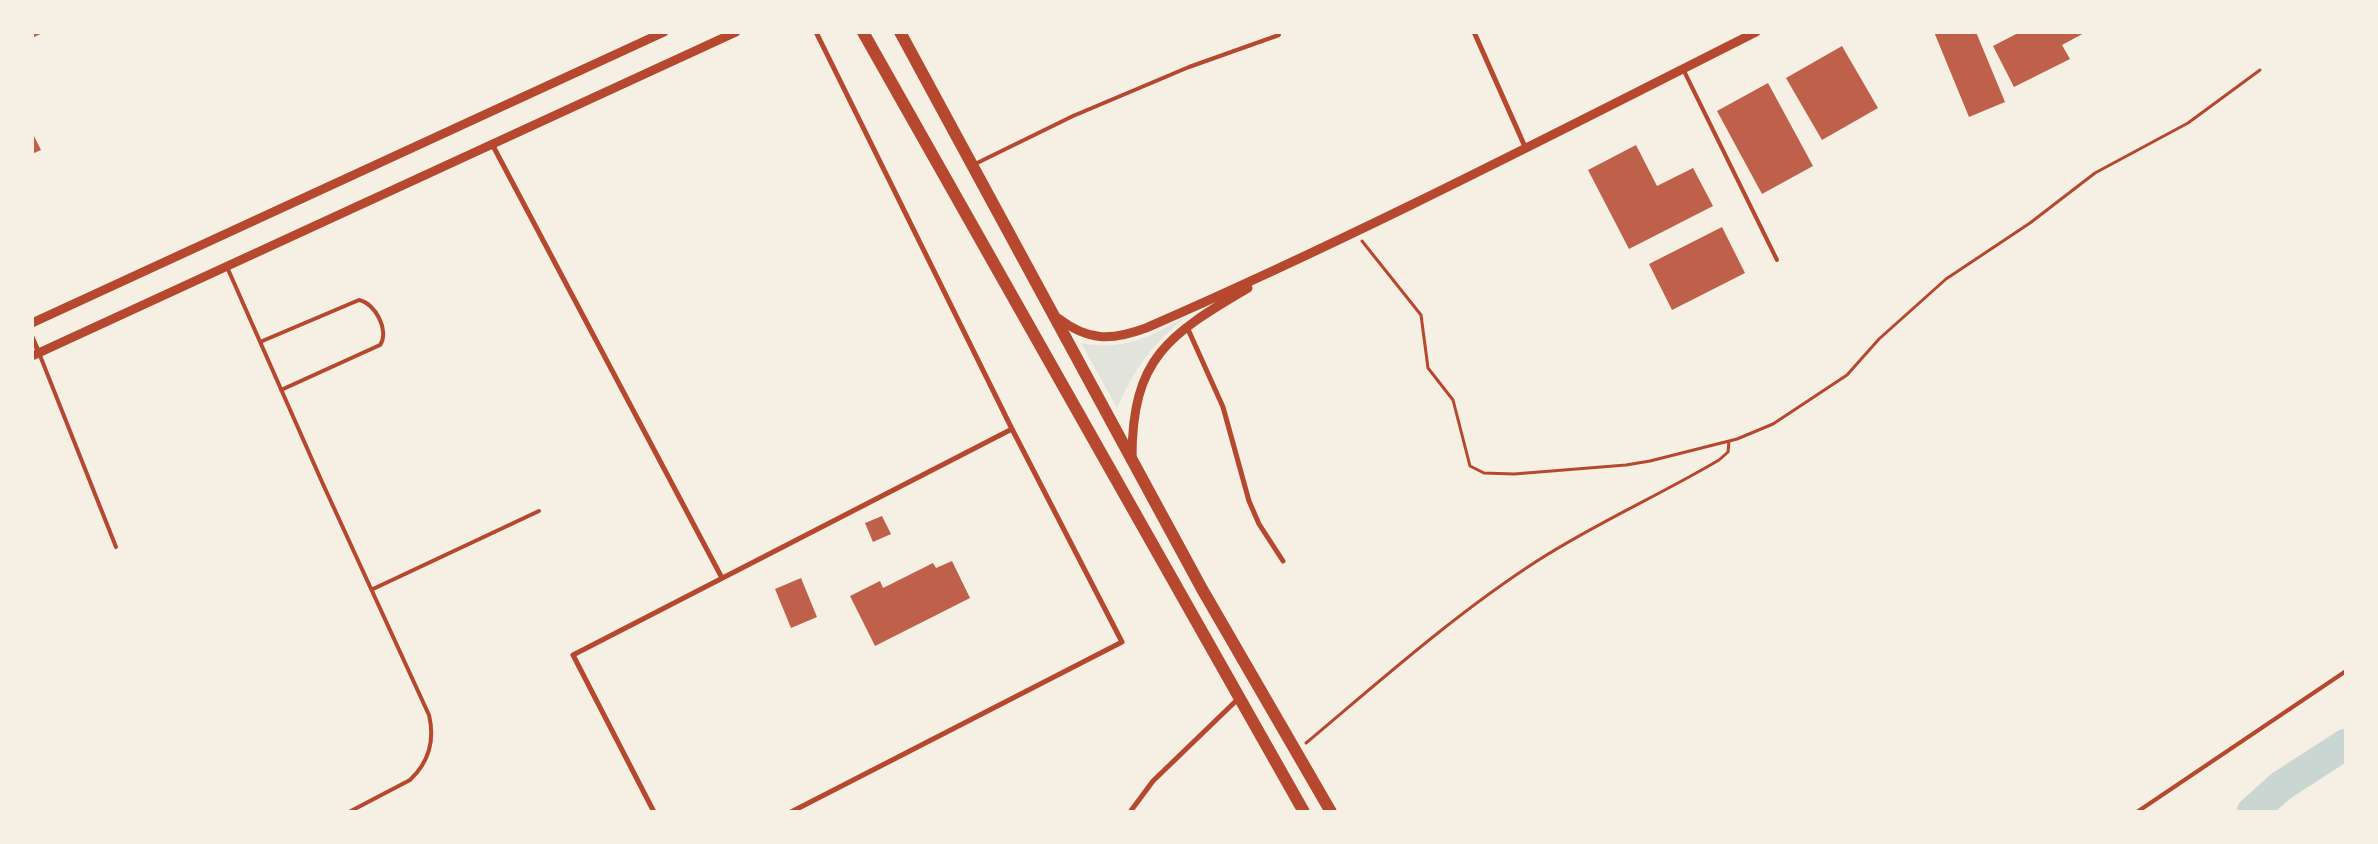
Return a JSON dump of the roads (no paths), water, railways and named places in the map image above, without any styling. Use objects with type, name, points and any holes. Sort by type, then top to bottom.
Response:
[{"type":"main road","points":[[863,32],[1304,812]]},
{"type":"main road","points":[[900,32],[1202,590],[1331,812]]},
{"type":"street","points":[[32,337],[36,355],[736,32]]},
{"type":"street","points":[[791,812],[1122,642],[1012,429],[816,32]]},
{"type":"street","points":[[1474,32],[1526,150]]},
{"type":"street","points":[[1055,316],[1084,334],[1104,338],[1126,336],[1284,266],[1526,150],[1756,32]]},
{"type":"street","points":[[32,323],[659,34]]},
{"type":"street","points":[[492,144],[722,578]]},
{"type":"street","points":[[1132,458],[1132,426],[1135,408],[1149,369],[1163,349],[1205,313],[1284,266]]},
{"type":"street","points":[[1187,327],[1223,407],[1249,500],[1260,524],[1283,561]]},
{"type":"street","points":[[654,812],[573,655],[1012,429]]},
{"type":"street","points":[[1130,812],[1153,781],[1239,698]]},
{"type":"lane","points":[[973,165],[1073,116],[1189,66],[1279,35]]},
{"type":"lane","points":[[1683,69],[1777,260]]},
{"type":"lane","points":[[227,267],[429,715],[432,736],[428,756],[414,777],[349,812]]},
{"type":"lane","points":[[260,342],[359,300],[372,307],[383,328],[384,337],[380,345],[281,390]]},
{"type":"lane","points":[[36,355],[116,547]]},
{"type":"lane","points":[[373,589],[539,511]]},
{"type":"lane","points":[[2137,812],[2346,671]]},
{"type":"waterway","points":[[2252,812],[2281,786],[2346,744]]}]
